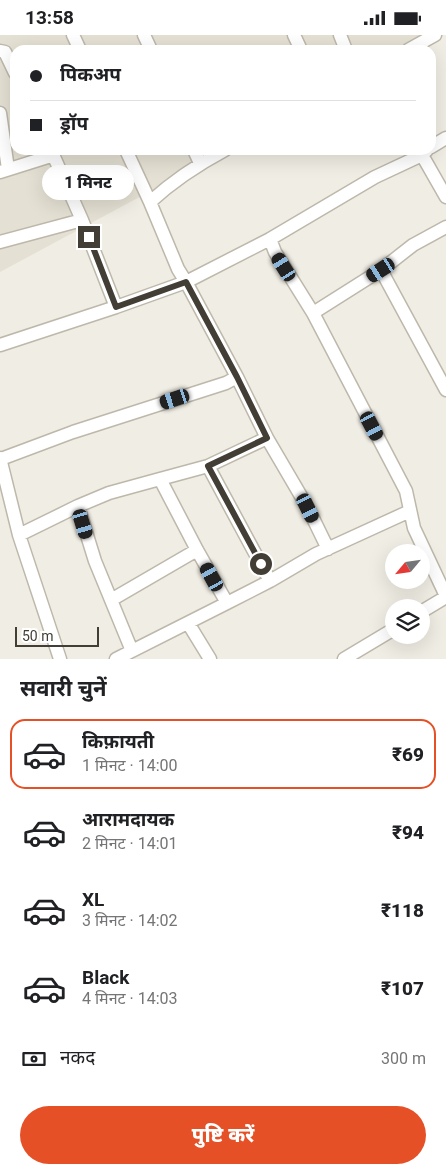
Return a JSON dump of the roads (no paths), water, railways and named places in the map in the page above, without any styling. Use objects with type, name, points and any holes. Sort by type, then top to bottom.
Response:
[{"type":"street","points":[[417,45],[435,35]]},
{"type":"street","points":[[0,51],[5,52],[10,62]]},
{"type":"street","points":[[0,113],[4,171],[47,155]]},
{"type":"street","points":[[53,155],[82,220],[116,307]]},
{"type":"street","points":[[128,155],[178,269],[237,377],[267,438],[308,508],[328,549]]},
{"type":"street","points":[[196,155],[200,163]]},
{"type":"street","points":[[150,202],[164,189],[200,163],[215,155]]},
{"type":"street","points":[[0,345],[186,282],[270,239],[375,177],[419,155]]},
{"type":"street","points":[[429,155],[446,197]]},
{"type":"street","points":[[0,242],[82,220]]},
{"type":"street","points":[[313,313],[381,270],[413,245],[446,227]]},
{"type":"street","points":[[270,239],[275,252],[313,313],[406,491],[414,528],[446,596],[430,606]]},
{"type":"street","points":[[381,270],[446,389]]},
{"type":"street","points":[[60,659],[19,535],[1,458],[226,383],[237,377]]},
{"type":"street","points":[[19,535],[109,493],[208,466],[267,438]]},
{"type":"street","points":[[208,466],[270,581]]},
{"type":"street","points":[[160,479],[196,550],[226,603]]},
{"type":"street","points":[[78,506],[94,561],[132,651]]},
{"type":"street","points":[[116,659],[270,581],[316,554],[410,511]]},
{"type":"street","points":[[111,600],[196,550]]},
{"type":"street","points":[[188,623],[210,659]]},
{"type":"street","points":[[344,659],[385,634]]}]
